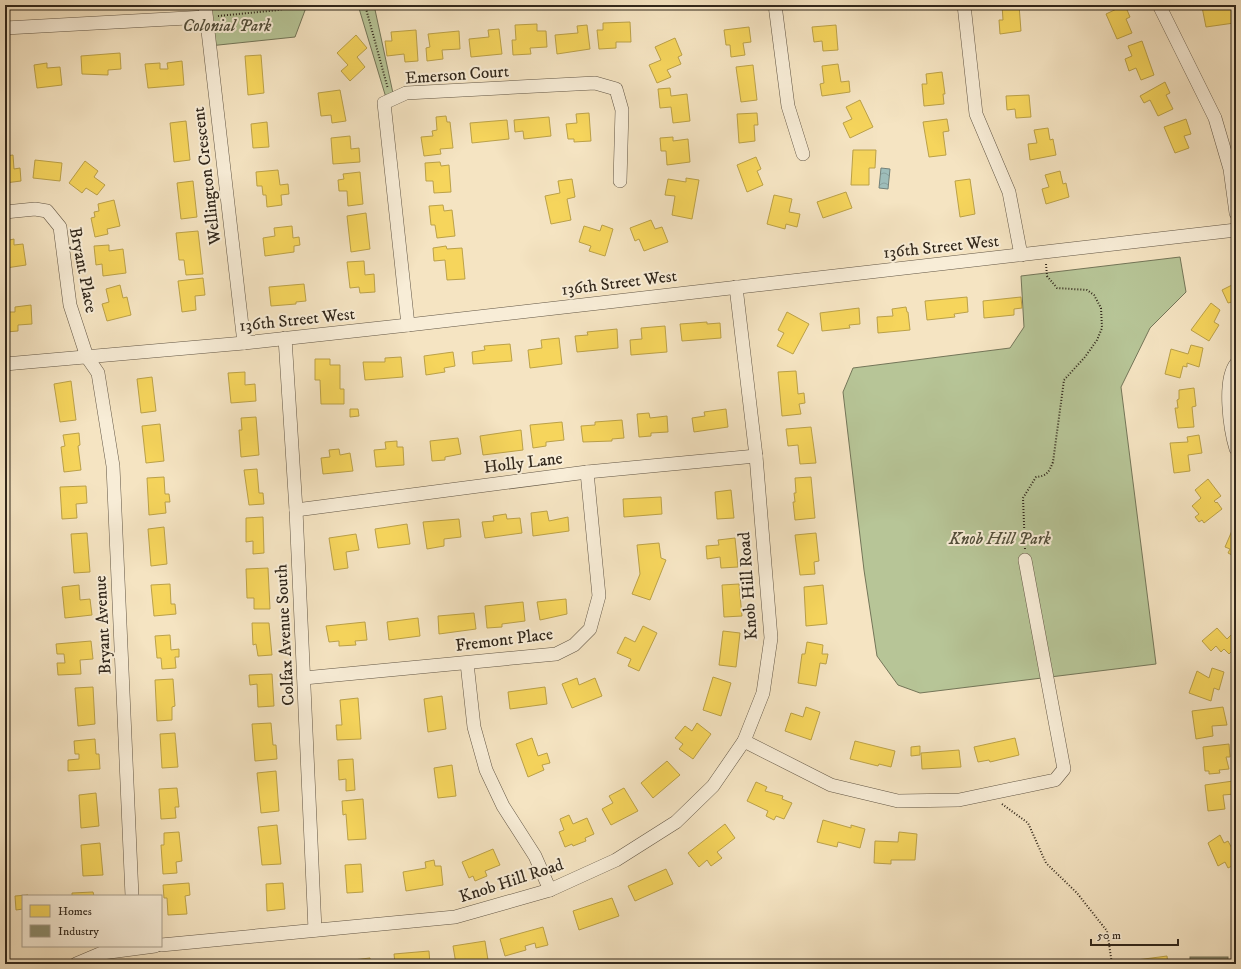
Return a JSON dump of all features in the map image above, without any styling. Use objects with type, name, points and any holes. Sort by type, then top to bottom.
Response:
[{"type":"street","points":[[775,5],[788,106],[803,154]]},
{"type":"street","points":[[964,5],[976,114],[1009,192],[1021,255]]},
{"type":"street","points":[[1158,5],[1215,118],[1230,168],[1236,213]]},
{"type":"street","points":[[5,28],[206,11]]},
{"type":"street","name":"Wellington Crescent","points":[[206,11],[244,343]]},
{"type":"street","name":"Emerson Court","points":[[408,325],[384,102],[406,93],[595,83],[616,89],[622,110],[620,181]]},
{"type":"street","name":"Bryant Place","points":[[5,212],[35,209],[47,211],[60,228],[70,305],[87,357]]},
{"type":"street","name":"136th Street West","points":[[5,364],[244,343],[1236,230]]},
{"type":"street","name":"Knob Hill Road","points":[[162,945],[455,917],[550,890],[616,860],[676,822],[713,786],[744,741],[762,693],[771,638],[756,456],[736,287]]},
{"type":"street","name":"Colfax Avenue South","points":[[285,338],[296,510],[315,930]]},
{"type":"street","name":"Bryant Avenue","points":[[87,357],[98,372],[112,466],[132,895]]},
{"type":"street","points":[[1236,364],[1232,369],[1228,399],[1236,448]]},
{"type":"street","name":"Holly Lane","points":[[296,510],[587,472],[756,456]]},
{"type":"street","name":"Fremont Place","points":[[304,678],[556,654],[574,645],[590,629],[599,596],[587,472]]},
{"type":"street","points":[[744,741],[831,785],[898,801],[959,800],[1056,780],[1064,769],[1025,560]]},
{"type":"street","points":[[467,663],[474,727],[486,770],[503,806],[535,856],[550,890]]},
{"type":"street","points":[[76,964],[102,953],[135,947]]},
{"type":"path","points":[[206,11],[278,10],[298,5]]},
{"type":"path","points":[[365,5],[391,100]]},
{"type":"path","points":[[1025,560],[1023,498],[1036,477],[1044,476],[1050,472],[1053,462],[1064,380],[1085,357],[1097,340],[1102,328],[1101,308],[1094,295],[1087,290],[1057,288],[1047,276],[1044,252]]},
{"type":"path","points":[[988,794],[1028,823],[1046,864],[1077,893],[1107,931],[1112,964]]},
{"type":"green space","name":"Colonial Park","points":[[205,5],[307,5],[295,37],[209,46]]},
{"type":"green space","points":[[358,5],[374,5],[394,98],[387,101]]},
{"type":"green space","name":"Knob Hill Park","points":[[1180,257],[1186,292],[1150,328],[1121,387],[1156,664],[920,693],[898,685],[877,656],[864,570],[843,392],[853,368],[1010,348],[1024,327],[1021,276]]},
{"type":"water","points":[[881,168],[890,169],[888,189],[879,188]]},
{"type":"building: Homes","points":[[1002,5],[1019,5],[1021,31],[1000,34],[999,20],[1003,20]]},
{"type":"building: Homes","points":[[1125,5],[1130,17],[1126,19],[1132,33],[1117,39],[1106,14]]},
{"type":"building: Homes","points":[[1216,5],[1216,9],[1232,7],[1234,23],[1206,27],[1202,7]]},
{"type":"building: Homes","points":[[630,22],[631,42],[616,42],[616,48],[599,49],[597,30],[603,30],[603,23]]},
{"type":"building: Homes","points":[[537,24],[537,31],[546,31],[547,47],[530,48],[531,54],[513,55],[512,40],[516,40],[515,25]]},
{"type":"building: Homes","points":[[587,25],[590,49],[557,54],[555,35],[578,33],[577,26]]},
{"type":"building: Homes","points":[[836,25],[838,50],[823,51],[822,41],[814,42],[812,27]]},
{"type":"building: Homes","points":[[749,27],[751,42],[743,43],[745,55],[731,57],[730,45],[726,45],[724,30]]},
{"type":"building: Homes","points":[[499,29],[502,54],[471,57],[469,39],[489,37],[488,30]]},
{"type":"building: Homes","points":[[416,30],[418,61],[405,62],[404,54],[387,56],[385,41],[392,41],[391,32]]},
{"type":"building: Homes","points":[[459,31],[460,49],[442,50],[443,59],[427,61],[426,48],[430,47],[428,34]]},
{"type":"building: Homes","points":[[356,35],[367,48],[357,57],[365,67],[350,81],[341,71],[348,65],[337,53]]},
{"type":"building: Homes","points":[[675,38],[682,55],[678,57],[681,64],[667,70],[671,77],[657,83],[649,65],[661,60],[655,47]]},
{"type":"building: Homes","points":[[1142,41],[1154,75],[1141,80],[1136,68],[1129,71],[1125,59],[1132,56],[1128,46]]},
{"type":"building: Homes","points":[[120,53],[121,69],[108,70],[108,75],[82,74],[81,56]]},
{"type":"building: Homes","points":[[261,55],[264,93],[248,95],[245,56]]},
{"type":"building: Homes","points":[[1236,56],[1236,78],[1232,57]]},
{"type":"building: Homes","points":[[182,61],[184,85],[148,88],[145,64],[160,63],[160,69],[168,69],[167,63]]},
{"type":"building: Homes","points":[[47,63],[47,68],[60,67],[62,85],[37,88],[34,65]]},
{"type":"building: Homes","points":[[838,64],[841,82],[849,81],[850,92],[822,96],[820,84],[824,83],[822,66]]},
{"type":"building: Homes","points":[[753,65],[757,100],[741,102],[736,67]]},
{"type":"building: Homes","points":[[942,72],[945,94],[943,94],[944,104],[924,106],[922,84],[927,84],[926,74]]},
{"type":"building: Homes","points":[[1165,82],[1170,93],[1166,95],[1173,109],[1158,116],[1150,100],[1144,103],[1140,96]]},
{"type":"building: Homes","points":[[670,88],[671,96],[687,94],[690,121],[673,123],[671,107],[660,108],[658,89]]},
{"type":"building: Homes","points":[[340,90],[346,121],[332,123],[331,115],[321,116],[318,93]]},
{"type":"building: Homes","points":[[1029,95],[1031,117],[1016,118],[1015,109],[1007,110],[1006,96]]},
{"type":"building: Homes","points":[[860,100],[873,127],[850,138],[843,123],[852,119],[846,107]]},
{"type":"building: Homes","points":[[589,113],[591,141],[574,142],[574,139],[568,139],[566,124],[577,123],[576,114]]},
{"type":"building: Homes","points":[[757,113],[758,125],[754,125],[755,141],[739,143],[737,114]]},
{"type":"building: Homes","points":[[446,116],[447,122],[450,122],[453,148],[440,149],[441,154],[424,156],[421,137],[433,136],[432,131],[437,130],[436,117]]},
{"type":"building: Homes","points":[[549,117],[551,136],[524,139],[523,131],[515,132],[514,120]]},
{"type":"building: Homes","points":[[947,119],[949,131],[943,132],[946,155],[929,157],[923,122]]},
{"type":"building: Homes","points":[[1186,119],[1191,134],[1184,136],[1189,148],[1175,153],[1164,127]]},
{"type":"building: Homes","points":[[507,120],[509,139],[472,143],[470,123]]},
{"type":"building: Homes","points":[[186,121],[190,160],[174,162],[170,123]]},
{"type":"building: Homes","points":[[267,122],[269,147],[253,148],[251,124]]},
{"type":"building: Homes","points":[[1048,128],[1050,140],[1053,139],[1056,155],[1030,160],[1028,144],[1037,143],[1034,130]]},
{"type":"building: Homes","points":[[350,136],[351,149],[359,148],[360,162],[333,164],[331,138]]},
{"type":"building: Homes","points":[[673,137],[673,141],[688,139],[690,162],[667,165],[666,151],[661,151],[660,138]]},
{"type":"building: Homes","points":[[853,150],[876,150],[875,168],[869,168],[869,185],[851,185]]},
{"type":"building: Homes","points":[[13,155],[14,169],[20,168],[21,181],[5,183],[5,156]]},
{"type":"building: Homes","points":[[756,157],[761,169],[757,171],[763,185],[747,192],[737,165]]},
{"type":"building: Homes","points":[[35,160],[62,163],[60,181],[33,178]]},
{"type":"building: Homes","points":[[85,161],[98,171],[94,177],[105,185],[97,195],[86,188],[82,193],[69,183]]},
{"type":"building: Homes","points":[[440,162],[441,166],[449,165],[451,192],[434,193],[433,181],[426,181],[425,163]]},
{"type":"building: Homes","points":[[278,170],[280,185],[288,184],[289,194],[281,195],[282,205],[267,207],[266,195],[263,195],[262,186],[257,186],[256,172]]},
{"type":"building: Homes","points":[[1060,171],[1063,184],[1066,183],[1069,197],[1046,204],[1042,189],[1049,187],[1045,175]]},
{"type":"building: Homes","points":[[360,172],[363,204],[348,206],[347,191],[339,191],[338,180],[344,179],[343,174]]},
{"type":"building: Homes","points":[[686,178],[699,180],[692,219],[672,215],[675,196],[665,195],[668,179],[686,182]]},
{"type":"building: Homes","points":[[572,179],[575,197],[567,199],[571,220],[551,224],[545,196],[560,193],[558,181]]},
{"type":"building: Homes","points":[[970,179],[975,214],[960,217],[955,181]]},
{"type":"building: Homes","points":[[193,181],[197,217],[181,219],[177,183]]},
{"type":"building: Homes","points":[[846,192],[852,208],[823,218],[817,202]]},
{"type":"building: Homes","points":[[774,195],[792,199],[789,212],[800,214],[797,227],[786,224],[785,229],[767,224]]},
{"type":"building: Homes","points":[[114,200],[120,226],[107,229],[108,234],[95,237],[91,218],[95,217],[94,212],[99,211],[98,204]]},
{"type":"building: Homes","points":[[443,205],[444,211],[452,210],[455,236],[437,238],[435,225],[431,225],[429,206]]},
{"type":"building: Homes","points":[[366,213],[370,249],[351,252],[347,216]]},
{"type":"building: Homes","points":[[651,220],[655,229],[662,227],[668,242],[644,251],[639,239],[635,241],[630,228]]},
{"type":"building: Homes","points":[[602,225],[613,229],[605,256],[589,251],[591,246],[579,242],[584,226],[600,231]]},
{"type":"building: Homes","points":[[292,226],[293,238],[299,237],[300,245],[294,246],[294,252],[265,256],[263,238],[275,236],[274,228]]},
{"type":"building: Homes","points":[[198,231],[203,274],[186,275],[184,260],[179,260],[176,233]]},
{"type":"building: Homes","points":[[14,239],[14,245],[23,244],[26,265],[6,268],[5,241]]},
{"type":"building: Homes","points":[[109,245],[109,251],[123,249],[126,273],[103,276],[102,264],[96,265],[94,246]]},
{"type":"building: Homes","points":[[446,246],[447,249],[462,248],[465,279],[447,280],[445,260],[434,261],[433,248]]},
{"type":"building: Homes","points":[[364,261],[365,275],[374,274],[375,292],[360,293],[359,287],[350,288],[347,262]]},
{"type":"building: Homes","points":[[203,278],[205,295],[195,296],[196,310],[182,312],[178,281]]},
{"type":"building: Homes","points":[[1236,283],[1236,301],[1228,303],[1222,290]]},
{"type":"building: Homes","points":[[304,284],[306,301],[296,302],[296,304],[271,306],[269,287]]},
{"type":"building: Homes","points":[[120,285],[123,298],[127,297],[131,315],[107,321],[102,304],[109,302],[106,289]]},
{"type":"building: Homes","points":[[967,297],[968,312],[954,314],[955,317],[927,320],[925,301]]},
{"type":"building: Homes","points":[[1021,297],[1022,308],[1014,309],[1014,315],[984,318],[983,301]]},
{"type":"building: Homes","points":[[1211,303],[1220,310],[1214,322],[1219,325],[1209,341],[1191,330]]},
{"type":"building: Homes","points":[[31,305],[32,324],[18,325],[18,331],[6,332],[5,312],[15,312],[15,307]]},
{"type":"building: Homes","points":[[906,307],[910,330],[878,333],[877,317],[893,316],[892,309]]},
{"type":"building: Homes","points":[[859,308],[860,324],[849,325],[850,328],[822,331],[820,313]]},
{"type":"building: Homes","points":[[787,312],[809,324],[793,354],[777,346],[784,333],[778,330]]},
{"type":"building: Homes","points":[[707,322],[707,324],[720,323],[721,338],[682,341],[680,324]]},
{"type":"building: Homes","points":[[665,326],[667,352],[631,355],[630,340],[642,339],[641,328]]},
{"type":"building: Homes","points":[[617,329],[618,348],[577,352],[575,336],[588,335],[587,332]]},
{"type":"building: Homes","points":[[559,338],[562,364],[530,368],[528,350],[542,348],[541,340]]},
{"type":"building: Homes","points":[[510,344],[512,361],[473,364],[472,352],[485,350],[484,346]]},
{"type":"building: Homes","points":[[1191,345],[1203,348],[1199,367],[1187,363],[1187,367],[1183,366],[1180,378],[1165,374],[1171,349],[1188,354]]},
{"type":"building: Homes","points":[[453,352],[455,366],[444,368],[445,372],[426,375],[424,356]]},
{"type":"building: Homes","points":[[401,357],[403,377],[365,380],[363,362],[385,362],[385,358]]},
{"type":"building: Homes","points":[[315,359],[330,359],[330,365],[340,365],[340,389],[344,389],[344,404],[321,404],[320,380],[315,380]]},
{"type":"building: Homes","points":[[796,371],[798,394],[804,393],[805,403],[799,404],[801,414],[782,416],[778,372]]},
{"type":"building: Homes","points":[[245,372],[245,385],[255,384],[256,401],[231,403],[228,373]]},
{"type":"building: Homes","points":[[152,377],[156,411],[141,413],[137,379]]},
{"type":"building: Homes","points":[[71,381],[76,420],[60,422],[54,384]]},
{"type":"building: Homes","points":[[1194,388],[1196,406],[1192,407],[1194,427],[1178,428],[1175,408],[1178,408],[1177,400],[1179,399],[1179,390]]},
{"type":"building: Homes","points":[[350,409],[358,409],[359,416],[350,417]]},
{"type":"building: Homes","points":[[726,409],[728,427],[694,432],[692,418],[705,416],[704,412]]},
{"type":"building: Homes","points":[[649,413],[650,418],[667,416],[668,432],[651,433],[651,436],[639,437],[637,414]]},
{"type":"building: Homes","points":[[256,417],[259,455],[241,457],[239,430],[242,430],[241,418]]},
{"type":"building: Homes","points":[[622,420],[624,438],[612,439],[612,441],[583,442],[581,426],[595,425],[595,422]]},
{"type":"building: Homes","points":[[562,422],[564,440],[546,442],[546,446],[533,448],[530,425]]},
{"type":"building: Homes","points":[[160,424],[164,461],[146,463],[142,426]]},
{"type":"building: Homes","points":[[811,427],[816,463],[800,464],[798,445],[788,446],[786,429]]},
{"type":"building: Homes","points":[[521,430],[523,450],[483,455],[480,436]]},
{"type":"building: Homes","points":[[79,433],[80,445],[78,446],[81,470],[64,472],[61,447],[65,446],[63,435]]},
{"type":"building: Homes","points":[[1199,435],[1202,453],[1188,455],[1190,471],[1174,473],[1170,443],[1188,442],[1187,437]]},
{"type":"building: Homes","points":[[458,438],[461,454],[445,457],[445,460],[432,461],[430,441]]},
{"type":"building: Homes","points":[[397,441],[397,447],[403,447],[404,465],[376,467],[374,450],[386,449],[385,442]]},
{"type":"building: Homes","points":[[339,449],[340,455],[350,453],[353,471],[323,474],[321,458],[330,457],[329,450]]},
{"type":"building: Homes","points":[[257,469],[259,493],[263,493],[264,504],[249,505],[244,470]]},
{"type":"building: Homes","points":[[164,477],[165,494],[169,494],[170,502],[165,502],[166,513],[149,515],[147,478]]},
{"type":"building: Homes","points":[[811,477],[815,518],[795,520],[793,502],[795,502],[794,493],[796,493],[795,478]]},
{"type":"building: Homes","points":[[1208,479],[1221,496],[1214,501],[1216,503],[1217,502],[1222,509],[1204,523],[1202,520],[1199,522],[1195,517],[1199,514],[1192,506],[1201,498],[1195,490]]},
{"type":"building: Homes","points":[[86,486],[87,503],[76,504],[77,518],[62,519],[60,487]]},
{"type":"building: Homes","points":[[731,490],[734,518],[717,519],[715,492]]},
{"type":"building: Homes","points":[[661,497],[662,514],[624,517],[623,499]]},
{"type":"building: Homes","points":[[547,511],[549,521],[568,517],[569,531],[533,536],[531,513]]},
{"type":"building: Homes","points":[[506,514],[507,519],[520,518],[522,533],[485,538],[482,522],[494,521],[493,516]]},
{"type":"building: Homes","points":[[263,517],[264,553],[253,554],[253,541],[246,542],[246,518]]},
{"type":"building: Homes","points":[[459,519],[461,537],[444,539],[444,546],[427,549],[423,522]]},
{"type":"building: Homes","points":[[407,524],[410,544],[378,548],[375,529]]},
{"type":"building: Homes","points":[[1234,526],[1236,527],[1236,554],[1234,556],[1228,553],[1230,549],[1225,547]]},
{"type":"building: Homes","points":[[164,527],[167,564],[151,566],[148,529]]},
{"type":"building: Homes","points":[[87,533],[90,572],[74,573],[71,534]]},
{"type":"building: Homes","points":[[816,533],[819,561],[814,562],[815,574],[800,575],[795,535]]},
{"type":"building: Homes","points":[[356,534],[359,550],[346,552],[348,568],[334,570],[329,538]]},
{"type":"building: Homes","points":[[735,538],[738,567],[721,568],[720,557],[707,559],[706,546],[719,545],[718,540]]},
{"type":"building: Homes","points":[[659,543],[661,558],[666,560],[650,600],[632,594],[640,574],[637,545]]},
{"type":"building: Homes","points":[[268,568],[270,609],[254,609],[254,598],[247,598],[246,569]]},
{"type":"building: Homes","points":[[170,584],[171,604],[175,604],[176,614],[154,616],[151,585]]},
{"type":"building: Homes","points":[[739,584],[742,616],[724,617],[722,585]]},
{"type":"building: Homes","points":[[79,585],[80,600],[90,599],[92,615],[65,618],[62,587]]},
{"type":"building: Homes","points":[[823,585],[827,624],[806,626],[804,587]]},
{"type":"building: Homes","points":[[566,599],[567,614],[540,620],[537,602]]},
{"type":"building: Homes","points":[[523,602],[525,621],[502,624],[502,627],[487,628],[485,606]]},
{"type":"building: Homes","points":[[474,613],[476,629],[439,634],[438,616]]},
{"type":"building: Homes","points":[[418,618],[420,636],[389,640],[387,622]]},
{"type":"building: Homes","points":[[365,622],[367,640],[355,641],[356,645],[339,646],[339,641],[329,642],[326,626]]},
{"type":"building: Homes","points":[[252,623],[269,623],[272,655],[258,656],[256,644],[253,645]]},
{"type":"building: Homes","points":[[643,626],[657,633],[639,671],[628,666],[631,659],[617,653],[625,637],[635,642]]},
{"type":"building: Homes","points":[[1217,628],[1227,639],[1233,633],[1236,636],[1236,647],[1229,654],[1224,649],[1221,652],[1216,646],[1211,651],[1202,641]]},
{"type":"building: Homes","points":[[723,631],[740,633],[736,667],[719,665]]},
{"type":"building: Homes","points":[[170,635],[171,650],[179,649],[179,657],[175,657],[176,668],[162,669],[161,658],[157,658],[155,636]]},
{"type":"building: Homes","points":[[91,641],[93,659],[80,660],[81,674],[58,675],[57,663],[65,663],[64,654],[57,654],[56,644]]},
{"type":"building: Homes","points":[[807,642],[823,645],[822,654],[828,654],[826,664],[820,663],[816,686],[798,683],[802,654],[805,654]]},
{"type":"building: Homes","points":[[1212,668],[1224,672],[1219,690],[1214,688],[1211,701],[1189,693],[1197,671],[1209,678]]},
{"type":"building: Homes","points":[[272,674],[274,706],[258,707],[257,684],[250,685],[249,675]]},
{"type":"building: Homes","points":[[713,677],[731,683],[721,716],[703,710]]},
{"type":"building: Homes","points":[[577,678],[579,685],[595,678],[602,696],[572,708],[562,684]]},
{"type":"building: Homes","points":[[173,679],[175,706],[172,707],[172,720],[157,721],[155,680]]},
{"type":"building: Homes","points":[[93,687],[95,724],[78,726],[75,688]]},
{"type":"building: Homes","points":[[545,687],[547,704],[510,709],[508,692]]},
{"type":"building: Homes","points":[[442,696],[446,729],[428,732],[424,699]]},
{"type":"building: Homes","points":[[358,698],[361,739],[337,740],[336,725],[342,725],[340,700]]},
{"type":"building: Homes","points":[[806,707],[820,712],[811,740],[785,731],[791,713],[803,717]]},
{"type":"building: Homes","points":[[1223,707],[1227,725],[1212,726],[1213,736],[1196,739],[1192,711]]},
{"type":"building: Homes","points":[[271,723],[273,745],[276,745],[277,759],[255,761],[252,724]]},
{"type":"building: Homes","points":[[697,723],[711,734],[693,759],[679,749],[683,744],[675,738],[685,726],[692,731]]},
{"type":"building: Homes","points":[[175,733],[178,767],[162,768],[160,734]]},
{"type":"building: Homes","points":[[532,738],[538,756],[547,753],[550,763],[542,765],[544,770],[528,777],[516,744]]},
{"type":"building: Homes","points":[[1015,738],[1019,755],[990,762],[989,760],[978,762],[974,747]]},
{"type":"building: Homes","points":[[95,739],[96,754],[99,754],[100,769],[68,771],[68,760],[79,759],[79,754],[75,754],[74,741]]},
{"type":"building: Homes","points":[[855,741],[895,751],[891,767],[879,764],[878,766],[850,759]]},
{"type":"building: Homes","points":[[1229,744],[1230,757],[1226,757],[1229,769],[1219,770],[1220,773],[1209,774],[1209,771],[1205,771],[1203,747]]},
{"type":"building: Homes","points":[[920,746],[920,755],[911,756],[911,747]]},
{"type":"building: Homes","points":[[959,750],[961,767],[922,769],[921,753]]},
{"type":"building: Homes","points":[[353,759],[355,790],[346,791],[346,779],[339,780],[338,760]]},
{"type":"building: Homes","points":[[667,761],[680,775],[653,798],[641,783]]},
{"type":"building: Homes","points":[[452,765],[456,796],[438,798],[434,768]]},
{"type":"building: Homes","points":[[276,771],[279,811],[261,813],[257,773]]},
{"type":"building: Homes","points":[[1233,781],[1235,794],[1223,795],[1225,809],[1208,811],[1205,785]]},
{"type":"building: Homes","points":[[756,782],[767,787],[765,791],[783,796],[782,799],[792,803],[784,819],[776,816],[774,820],[766,816],[768,811],[747,801]]},
{"type":"building: Homes","points":[[177,788],[179,807],[175,807],[176,818],[161,819],[159,789]]},
{"type":"building: Homes","points":[[624,788],[638,811],[611,825],[602,809],[613,803],[609,796]]},
{"type":"building: Homes","points":[[96,793],[99,826],[81,828],[79,795]]},
{"type":"building: Homes","points":[[363,799],[366,839],[348,840],[346,814],[343,815],[342,801]]},
{"type":"building: Homes","points":[[569,815],[573,824],[587,818],[594,834],[585,838],[586,841],[573,846],[572,844],[565,847],[559,832],[564,830],[560,819]]},
{"type":"building: Homes","points":[[823,820],[851,828],[851,825],[865,829],[860,848],[838,842],[837,847],[817,842]]},
{"type":"building: Homes","points":[[725,824],[735,838],[717,852],[722,858],[711,866],[707,860],[699,867],[688,853]]},
{"type":"building: Homes","points":[[277,825],[281,864],[262,865],[258,827]]},
{"type":"building: Homes","points":[[179,832],[182,861],[176,862],[177,873],[163,874],[161,845],[164,845],[164,833]]},
{"type":"building: Homes","points":[[899,832],[917,834],[915,860],[891,860],[891,864],[874,863],[875,841],[898,842]]},
{"type":"building: Homes","points":[[1220,835],[1224,843],[1228,841],[1236,856],[1236,864],[1228,868],[1225,862],[1218,866],[1208,843]]},
{"type":"building: Homes","points":[[100,843],[103,875],[83,876],[81,845]]},
{"type":"building: Homes","points":[[493,849],[500,865],[485,871],[487,876],[475,881],[473,876],[469,878],[462,862]]},
{"type":"building: Homes","points":[[434,860],[435,866],[441,866],[443,885],[406,891],[403,872],[426,868],[425,862]]},
{"type":"building: Homes","points":[[361,864],[363,892],[347,893],[345,865]]},
{"type":"building: Homes","points":[[666,869],[673,884],[635,901],[628,886]]},
{"type":"building: Homes","points":[[189,883],[190,895],[185,896],[187,914],[168,915],[167,898],[164,898],[163,885]]},
{"type":"building: Homes","points":[[283,883],[285,909],[267,911],[266,884]]},
{"type":"building: Homes","points":[[93,892],[94,895],[72,895],[72,893]]},
{"type":"building: Homes","points":[[22,895],[22,909],[16,910],[15,896]]},
{"type":"building: Homes","points":[[612,898],[619,916],[579,930],[573,911]]},
{"type":"building: Homes","points":[[543,927],[548,945],[536,948],[535,943],[525,946],[526,950],[505,956],[500,939]]},
{"type":"building: Homes","points":[[5,932],[9,958],[5,959]]},
{"type":"building: Homes","points":[[485,941],[488,960],[456,964],[453,946]]},
{"type":"building: Homes","points":[[429,951],[430,964],[395,964],[394,954]]},
{"type":"building: Homes","points":[[1167,956],[1168,964],[1129,964],[1129,961]]},
{"type":"building: Homes","points":[[370,958],[371,964],[354,964],[353,960]]},
{"type":"building: Industry","points":[[1190,957],[1228,957],[1228,964],[1190,964]]}]
